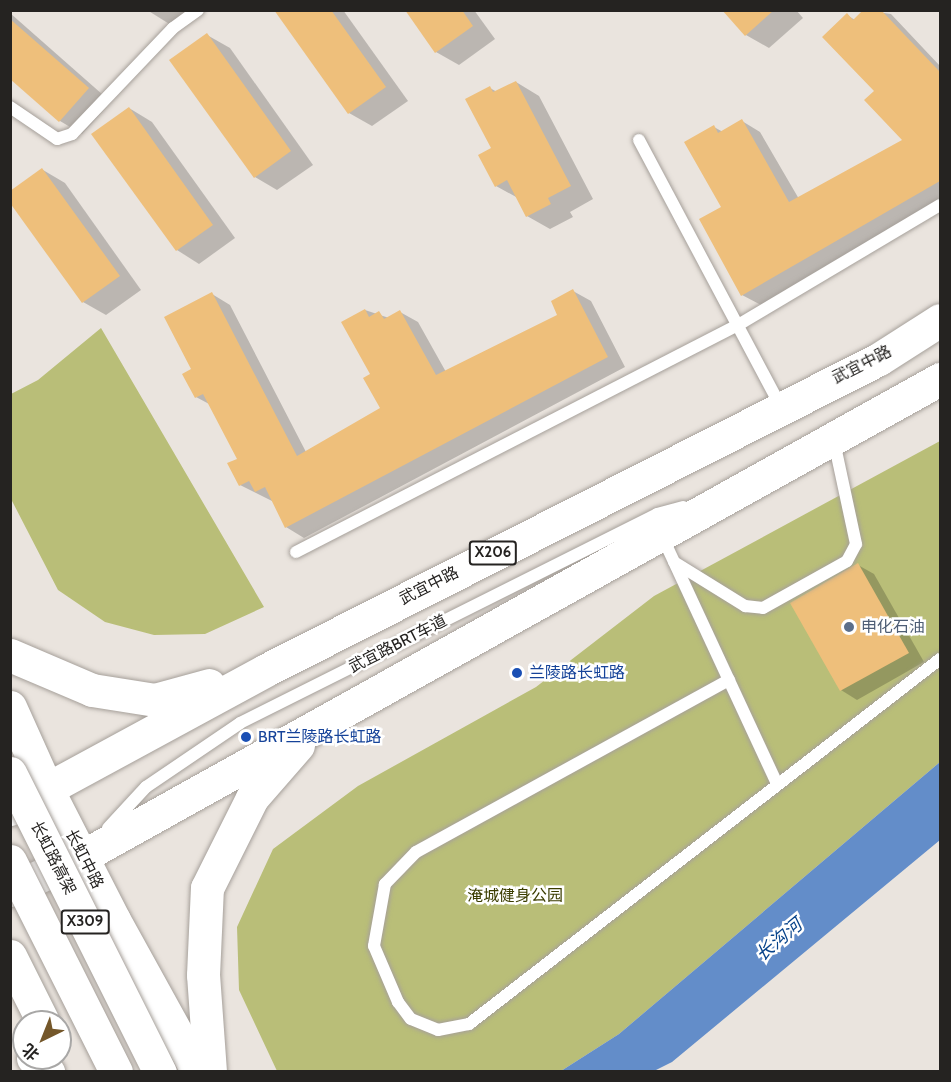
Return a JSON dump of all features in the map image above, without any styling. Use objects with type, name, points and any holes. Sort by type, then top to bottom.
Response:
[{"type":"main road","name":"武宜中路","points":[[10,809],[46,787],[266,670],[780,405],[879,358],[940,320]]},
{"type":"main road","points":[[10,890],[83,856],[313,728],[668,548],[748,488],[940,379]]},
{"type":"main road","points":[[10,655],[92,690],[155,700],[266,670]]},
{"type":"main road","name":"长虹中路","points":[[10,707],[46,787],[198,1071]]},
{"type":"main road","points":[[210,1071],[203,975],[207,888],[252,798],[313,728]]},
{"type":"main road","name":"长虹路高架","points":[[10,773],[160,1071]]},
{"type":"main road","name":"X309","points":[[10,861],[116,1071]]},
{"type":"main road","points":[[10,956],[37,1010]]},
{"type":"lane","points":[[10,107],[57,139],[72,134],[173,28],[198,10]]},
{"type":"lane","points":[[639,140],[780,405]]},
{"type":"lane","points":[[296,552],[738,325],[940,205]]},
{"type":"lane","points":[[668,548],[745,606],[763,608],[847,561],[856,544],[834,441]]},
{"type":"lane","name":"武宜路BRT车道","points":[[83,856],[146,787],[240,723],[657,514],[748,488]]},
{"type":"lane","points":[[668,548],[777,784]]},
{"type":"lane","points":[[729,680],[416,852],[385,884],[374,946],[398,1002],[411,1019],[438,1030],[469,1024],[940,659]]},
{"type":"green space","points":[[101,328],[264,607],[205,634],[154,635],[105,622],[58,590],[11,499],[11,394],[38,380]]},
{"type":"green space","name":"淹城健身公园","points":[[940,441],[940,762],[619,1034],[561,1071],[277,1071],[239,990],[237,927],[273,849],[358,786],[536,687],[654,596]]},
{"type":"water","name":"长沟河","points":[[940,762],[940,840],[672,1062],[654,1071],[561,1071],[619,1034]]},
{"type":"building","points":[[274,10],[331,10],[386,87],[348,114]]},
{"type":"building","points":[[405,10],[462,10],[473,26],[435,53]]},
{"type":"building","points":[[722,10],[774,10],[745,36]]},
{"type":"building","points":[[863,10],[881,10],[940,72],[940,181],[741,296],[699,219],[721,207],[684,142],[714,125],[718,133],[742,119],[789,202],[902,140],[864,100],[874,91],[822,37],[847,13],[853,20]]},
{"type":"building","points":[[10,19],[89,88],[59,122],[10,79]]},
{"type":"building","points":[[207,33],[291,151],[254,178],[169,60]]},
{"type":"building","points":[[516,81],[571,186],[548,198],[551,204],[526,217],[507,180],[495,187],[478,155],[491,148],[465,99],[490,86],[493,92]]},
{"type":"building","points":[[129,107],[213,225],[176,251],[91,134]]},
{"type":"building","points":[[42,168],[120,276],[82,303],[10,203],[10,191]]},
{"type":"building","points":[[573,289],[608,357],[285,528],[265,487],[255,492],[249,481],[239,486],[227,463],[237,459],[203,394],[195,398],[182,374],[191,369],[164,317],[212,292],[297,456],[380,408],[363,378],[370,374],[341,322],[365,309],[369,317],[379,311],[384,319],[400,310],[436,375],[557,315],[551,301]]},
{"type":"building","name":"申化石油","points":[[858,563],[909,653],[840,691],[790,603]]},
{"type":"place","name":"申化石油","points":[[849,627]]},
{"type":"place","name":"兰陵路长虹路","points":[[517,673]]},
{"type":"place","name":"BRT兰陵路长虹路","points":[[246,737]]}]
